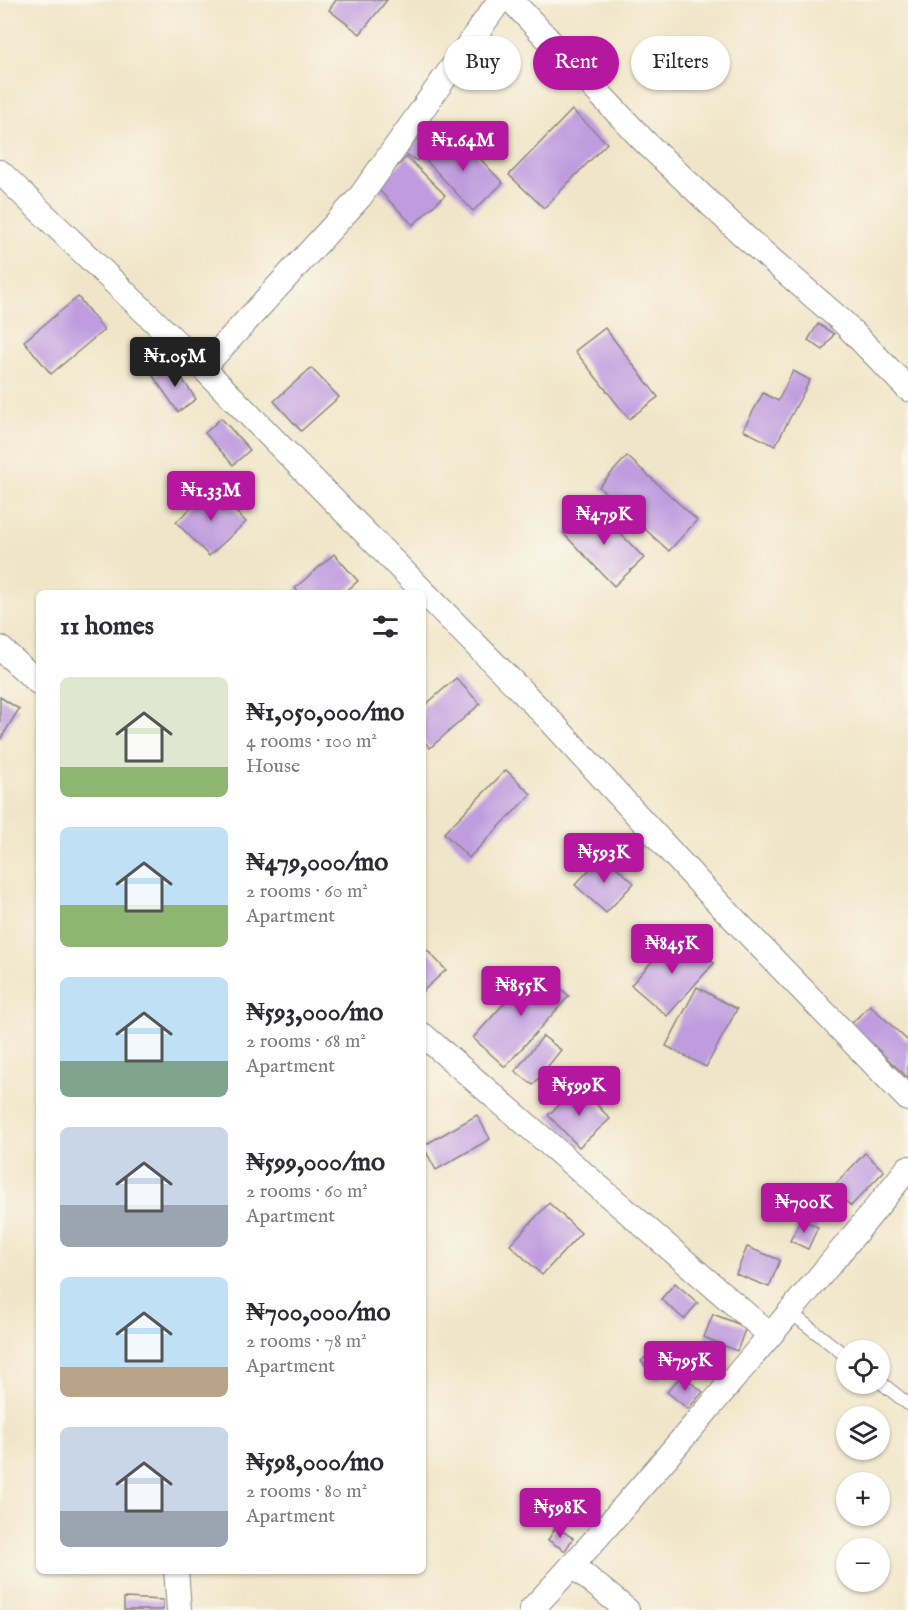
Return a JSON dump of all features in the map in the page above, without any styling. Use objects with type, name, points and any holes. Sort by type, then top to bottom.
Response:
[{"type":"street","points":[[202,368],[360,197],[500,0]]},
{"type":"street","points":[[511,0],[644,141],[744,236],[843,322],[908,389]]},
{"type":"street","points":[[0,172],[202,368],[421,590]]},
{"type":"street","points":[[426,595],[547,717],[705,889],[908,1099]]},
{"type":"street","points":[[0,648],[36,680]]},
{"type":"street","points":[[426,1038],[770,1335]]},
{"type":"street","points":[[531,1610],[573,1566],[790,1312],[858,1232],[908,1168]]},
{"type":"street","points":[[573,1566],[627,1610]]},
{"type":"street","points":[[176,1574],[180,1610]]},
{"type":"lane","points":[[790,1312],[836,1348]]},
{"type":"lane","points":[[890,1390],[908,1404]]},
{"type":"building","points":[[336,0],[387,0],[360,34],[329,10]]},
{"type":"building","points":[[572,110],[607,143],[544,208],[509,175]]},
{"type":"building","points":[[409,133],[427,145],[417,161],[398,149]]},
{"type":"building","points":[[445,134],[462,152],[468,146],[503,183],[473,211],[422,156]]},
{"type":"building","points":[[407,157],[445,195],[413,225],[376,187]]},
{"type":"building","points":[[78,297],[104,330],[51,374],[24,341]]},
{"type":"building","points":[[818,324],[834,334],[823,350],[808,340]]},
{"type":"building","points":[[605,328],[658,397],[629,419],[575,351]]},
{"type":"building","points":[[172,364],[196,399],[178,412],[153,376]]},
{"type":"building","points":[[311,368],[339,397],[301,431],[274,401]]},
{"type":"building","points":[[793,371],[810,380],[775,446],[743,430],[763,393],[778,401]]},
{"type":"building","points":[[221,418],[250,450],[233,465],[205,433]]},
{"type":"building","points":[[627,456],[697,520],[669,551],[599,487]]},
{"type":"building","points":[[213,488],[246,522],[209,556],[176,522]]},
{"type":"building","points":[[593,505],[644,558],[614,586],[563,533]]},
{"type":"building","points":[[334,554],[358,581],[347,590],[296,590],[295,588]]},
{"type":"building","points":[[456,678],[480,704],[430,748],[426,743],[426,704]]},
{"type":"building","points":[[0,697],[19,709],[0,740]]},
{"type":"building","points":[[506,770],[531,794],[469,858],[444,833]]},
{"type":"building","points":[[603,855],[634,883],[606,913],[575,885]]},
{"type":"building","points":[[673,938],[686,949],[691,943],[714,963],[667,1016],[631,985]]},
{"type":"building","points":[[426,949],[446,970],[426,988]]},
{"type":"building","points":[[537,967],[569,996],[505,1067],[473,1038]]},
{"type":"building","points":[[697,987],[737,1009],[706,1067],[666,1046]]},
{"type":"building","points":[[870,1005],[908,1041],[908,1078],[851,1024]]},
{"type":"building","points":[[543,1036],[561,1050],[533,1085],[515,1071]]},
{"type":"building","points":[[580,1086],[610,1119],[579,1147],[548,1115]]},
{"type":"building","points":[[477,1115],[490,1139],[436,1170],[426,1152],[426,1144]]},
{"type":"building","points":[[865,1153],[884,1171],[851,1206],[832,1188]]},
{"type":"building","points":[[549,1203],[581,1233],[542,1275],[510,1245]]},
{"type":"building","points":[[801,1219],[818,1227],[808,1249],[790,1241]]},
{"type":"building","points":[[747,1247],[780,1260],[769,1287],[736,1274]]},
{"type":"building","points":[[675,1283],[698,1303],[684,1319],[661,1299]]},
{"type":"building","points":[[713,1314],[746,1327],[737,1351],[704,1337]]},
{"type":"building","points":[[651,1352],[667,1370],[657,1379],[641,1361]]},
{"type":"building","points":[[682,1375],[703,1392],[688,1409],[667,1392]]},
{"type":"building","points":[[556,1527],[573,1538],[565,1551],[548,1540]]},
{"type":"building","points":[[124,1598],[163,1600],[163,1610],[124,1610]]}]
